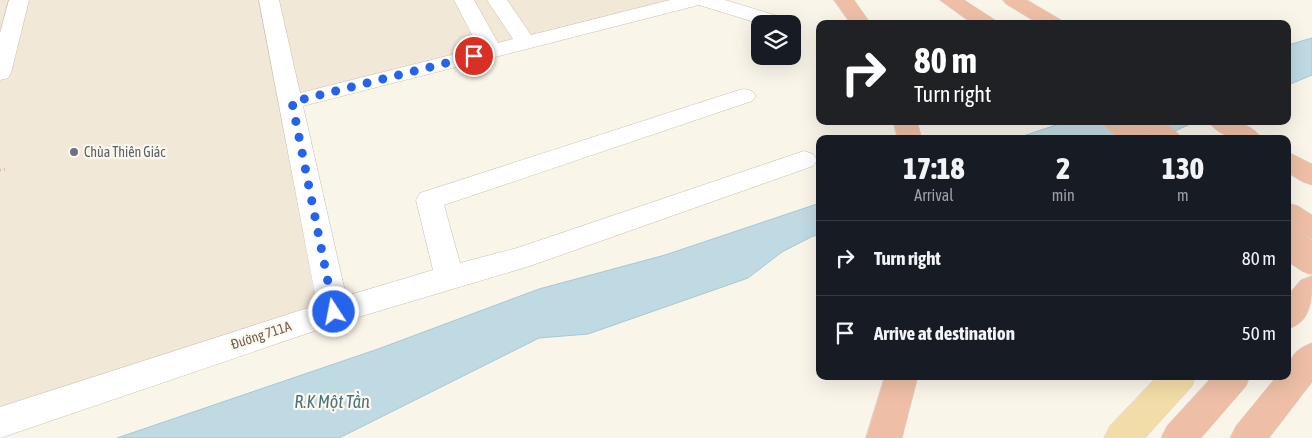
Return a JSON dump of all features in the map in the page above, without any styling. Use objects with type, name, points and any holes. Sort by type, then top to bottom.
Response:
[{"type":"highway","points":[[844,0],[858,20]]},
{"type":"highway","points":[[939,0],[966,20]]},
{"type":"highway","points":[[950,0],[982,20]]},
{"type":"highway","points":[[1013,0],[1047,20]]},
{"type":"highway","points":[[1117,125],[1130,135]]},
{"type":"highway","points":[[1148,125],[1164,135]]},
{"type":"highway","points":[[1227,125],[1243,135]]},
{"type":"highway","points":[[1291,163],[1312,176]]},
{"type":"highway","points":[[1291,215],[1312,229]]},
{"type":"highway","points":[[1291,245],[1312,260]]},
{"type":"highway","points":[[1291,312],[1312,288]]},
{"type":"highway","points":[[1248,438],[1312,357]]},
{"type":"highway","points":[[884,438],[901,380]]},
{"type":"highway","points":[[1179,438],[1230,380]]},
{"type":"main road","points":[[1291,258],[1312,235]]},
{"type":"main road","points":[[1122,438],[1176,380]]},
{"type":"street","points":[[269,0],[292,102],[334,312]]},
{"type":"street","points":[[464,0],[492,52]]},
{"type":"street","points":[[497,0],[525,42]]},
{"type":"street","points":[[292,102],[694,0]]},
{"type":"street","points":[[704,0],[754,15]]},
{"type":"street","points":[[0,73],[11,14]]},
{"type":"street","points":[[449,277],[429,200],[744,96]]},
{"type":"street","name":"Đường 711A","points":[[0,423],[334,312],[449,277],[520,258],[804,160]]},
{"type":"path","points":[[0,170],[6,169]]},
{"type":"shaded area","points":[[0,0],[721,0],[292,102],[334,312],[0,426]]},
{"type":"water","points":[[1312,38],[1312,75],[1291,84],[1291,44]]},
{"type":"water","points":[[1056,125],[1188,125],[1166,135],[1026,135]]},
{"type":"water","name":"R.K Một Tần","points":[[816,204],[816,236],[782,252],[748,278],[588,334],[539,338],[339,438],[117,438],[378,349],[539,289],[665,255]]},
{"type":"place","name":"Chùa Thiên Giác","points":[[74,152]]},
{"type":"route","points":[[334,312],[292,102],[474,56]]}]
